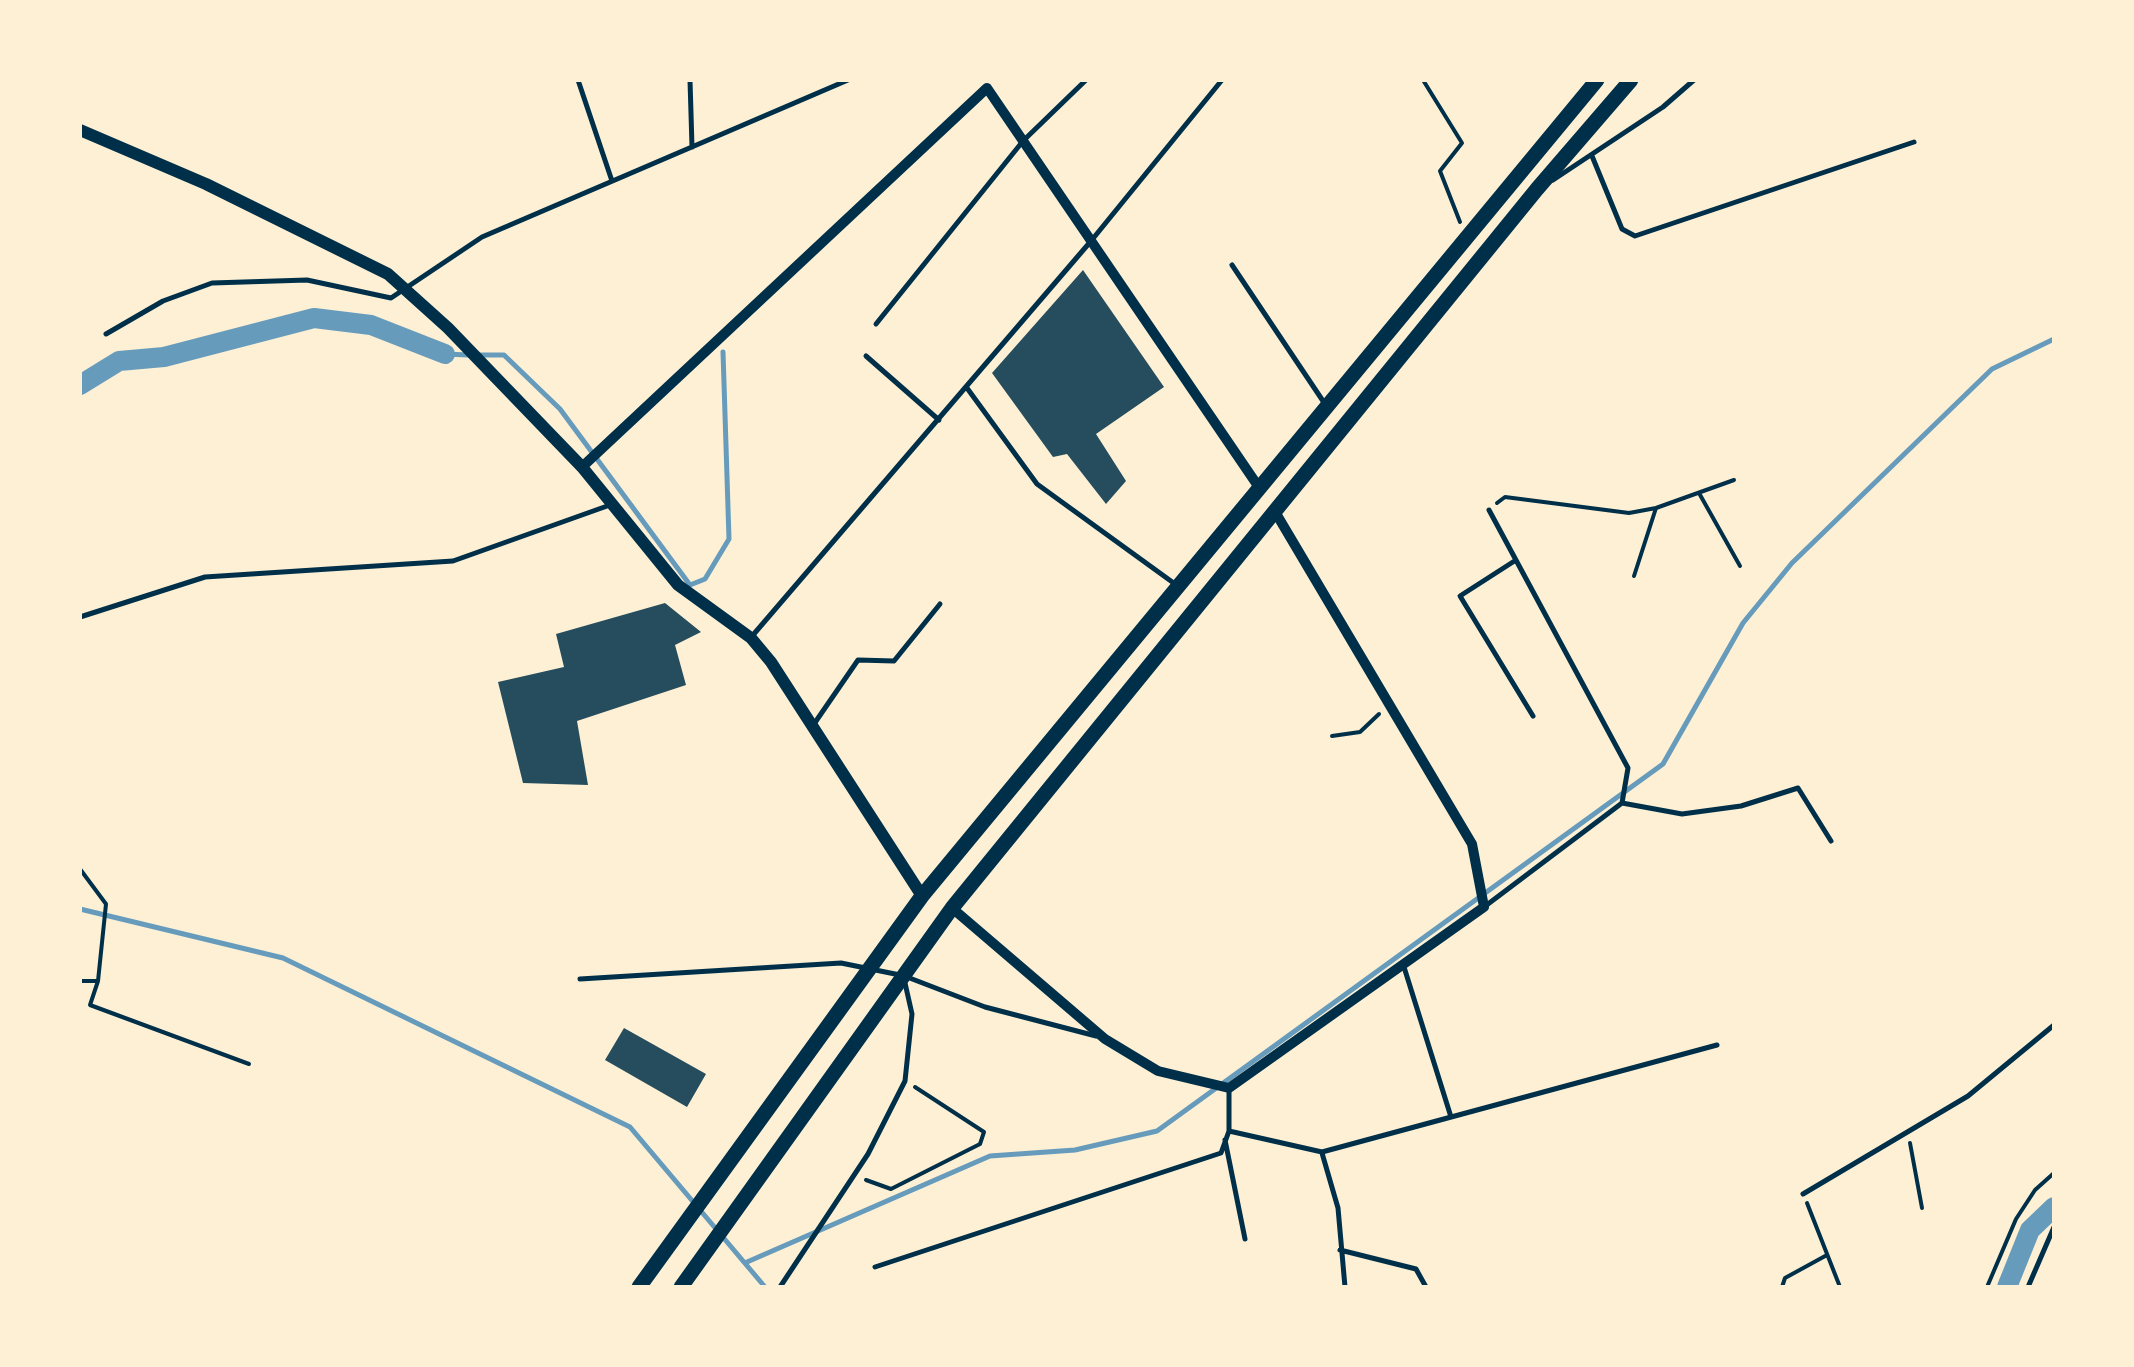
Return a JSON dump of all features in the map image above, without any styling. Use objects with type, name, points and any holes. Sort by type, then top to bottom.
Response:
[{"type":"main road","points":[[639,1287],[922,896],[1596,80]]},
{"type":"main road","points":[[681,1287],[952,908],[1274,510],[1631,80]]},
{"type":"main road","points":[[922,896],[952,908]]},
{"type":"street","points":[[586,464],[989,84],[1023,141],[1258,486]]},
{"type":"street","points":[[80,130],[206,184],[388,274],[448,328],[586,464],[612,504],[678,584],[750,638],[814,724],[922,896]]},
{"type":"street","points":[[952,908],[1105,1039],[1158,1071],[1230,1088],[1484,907],[1472,844],[1274,510]]},
{"type":"lane","points":[[578,80],[612,182]]},
{"type":"lane","points":[[690,80],[692,148]]},
{"type":"lane","points":[[106,334],[162,300],[212,283],[307,280],[391,298],[482,237],[848,80]]},
{"type":"lane","points":[[876,324],[1023,141],[1086,80]]},
{"type":"lane","points":[[750,638],[1091,242],[1222,80]]},
{"type":"lane","points":[[1538,189],[1592,156],[1694,80]]},
{"type":"lane","points":[[1592,156],[1622,229],[1635,236],[1914,142]]},
{"type":"lane","points":[[1232,265],[1325,404]]},
{"type":"lane","points":[[866,356],[939,420]]},
{"type":"lane","points":[[967,388],[1037,484],[1177,586]]},
{"type":"lane","points":[[80,617],[204,577],[453,561],[612,504]]},
{"type":"lane","points":[[1484,907],[1622,802],[1628,768],[1489,510]]},
{"type":"lane","points":[[1516,560],[1460,596],[1533,716]]},
{"type":"lane","points":[[814,724],[858,660],[894,661],[940,604]]},
{"type":"lane","points":[[1622,802],[1682,814],[1741,806],[1798,788],[1830,842]]},
{"type":"lane","points":[[580,980],[842,964],[874,967],[985,1007],[1105,1039]]},
{"type":"lane","points":[[1404,964],[1451,1117]]},
{"type":"lane","points":[[780,1287],[852,1176],[905,1081],[912,1014],[904,976]]},
{"type":"lane","points":[[1803,1194],[1968,1096],[2054,1026]]},
{"type":"lane","points":[[1229,1131],[1322,1152],[1717,1045]]},
{"type":"lane","points":[[875,1267],[1221,1153],[1229,1131],[1230,1088]]},
{"type":"lane","points":[[1226,1140],[1246,1240]]},
{"type":"lane","points":[[1322,1152],[1338,1208],[1345,1287]]},
{"type":"lane","points":[[2028,1287],[2054,1227]]},
{"type":"lane","points":[[1340,1250],[1416,1269],[1426,1287]]},
{"type":"path","points":[[1423,80],[1462,143],[1440,171],[1466,236]]},
{"type":"path","points":[[1489,510],[1505,497],[1630,513],[1656,508],[1734,480]]},
{"type":"path","points":[[1698,493],[1740,566]]},
{"type":"path","points":[[1634,576],[1656,508]]},
{"type":"path","points":[[1332,736],[1360,732],[1388,702]]},
{"type":"path","points":[[80,869],[106,904],[98,981],[90,1005],[250,1064]]},
{"type":"path","points":[[80,981],[98,981]]},
{"type":"path","points":[[852,1176],[891,1189],[980,1144],[984,1132],[905,1081]]},
{"type":"path","points":[[1908,1132],[1922,1208]]},
{"type":"path","points":[[1988,1287],[2016,1219],[2036,1190],[2054,1174]]},
{"type":"path","points":[[1803,1194],[1840,1287]]},
{"type":"path","points":[[1782,1287],[1785,1278],[1828,1255]]},
{"type":"building","points":[[1083,270],[1164,387],[1096,434],[1126,481],[1106,504],[1067,454],[1053,457],[992,373]]},
{"type":"building","points":[[665,603],[701,632],[675,645],[686,685],[577,721],[588,785],[523,783],[498,682],[564,667],[556,634]]},
{"type":"building","points":[[624,1028],[706,1074],[687,1107],[605,1060]]},
{"type":"waterway","points":[[80,385],[119,361],[164,357],[314,318],[371,325],[445,354]]},
{"type":"waterway","points":[[747,1262],[990,1156],[1075,1150],[1157,1131],[1663,764],[1743,623],[1792,563],[1992,369],[2054,339]]},
{"type":"waterway","points":[[479,355],[504,355],[560,409],[690,585],[705,579],[729,539],[723,352]]},
{"type":"waterway","points":[[445,354],[468,355]]},
{"type":"waterway","points":[[80,909],[283,958],[630,1127],[765,1287]]},
{"type":"waterway","points":[[2007,1287],[2030,1230],[2054,1207]]}]
